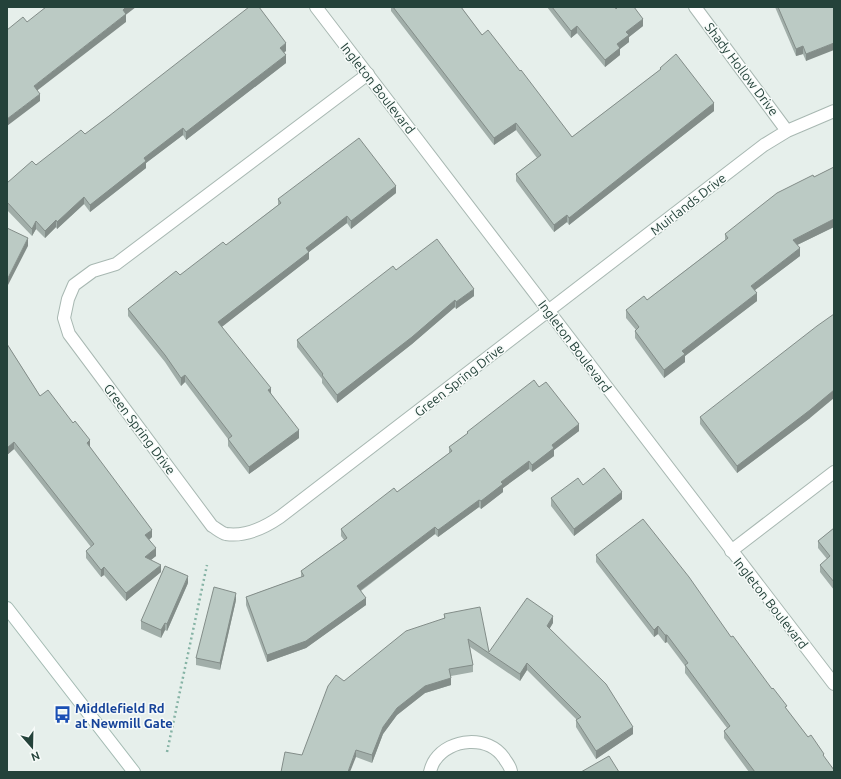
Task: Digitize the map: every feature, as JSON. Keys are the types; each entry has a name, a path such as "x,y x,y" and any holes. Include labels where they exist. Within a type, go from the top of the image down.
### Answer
{"street":[{"name":"Ingleton Boulevard","path":"316,7 834,684"},
{"name":"Shady Hollow Drive","path":"695,7 787,131"},
{"name":"Green Spring Drive","path":"368,74 116,264 93,271 74,285 68,299 64,318 69,334 212,526 225,534 244,534 262,529 549,311"},
{"name":"Muirlands Drive","path":"549,311 764,145 787,131 834,111"},
{"path":"731,551 834,472"},
{"path":"7,608 134,772"},
{"path":"430,772 434,761 447,748 465,742 485,743 500,752 511,768 511,772"}],"path":[{"path":"167,752 207,565"}],"building":[{"path":"46,7 126,7 123,10 126,14 34,86 40,94 7,119 7,30 23,17 27,22"},
{"path":"249,7 259,7 286,43 280,48 286,55 186,132 183,128 144,158 146,161 90,205 84,197 45,231 36,221 32,229 7,202 7,183 32,161 36,165 81,130 85,134"},
{"path":"393,7 461,7 482,35 488,30 520,71 521,70 572,137 661,69 660,68 676,54 714,103 569,218 567,215 554,225 516,174 541,155 516,123 494,138"},
{"path":"552,7 615,7 616,9 618,7 634,7 643,19 626,32 629,35 617,44 620,48 605,60 577,26 571,31"},
{"path":"778,7 834,7 834,43 806,54 803,46 796,49"},
{"path":"359,138 396,186 351,221 347,216 306,248 309,252 218,322 271,388 268,390 299,430 249,467 228,439 232,436 185,375 181,378 165,355 128,309 176,271 180,275 223,242 226,245 281,203 278,199"},
{"path":"834,167 834,219 793,240 800,248 751,286 757,293 682,351 685,354 664,370 635,331 639,327 626,310 644,296 647,300 728,238 725,234 777,193 813,175 814,177"},
{"path":"7,228 28,238 7,280"},
{"path":"437,239 474,289 456,302 455,300 412,337 337,395 297,340 393,266 396,270"},
{"path":"834,314 834,390 737,466 700,417"},
{"path":"7,344 40,396 48,390 73,423 75,421 90,440 87,443 152,530 145,535 156,548 145,557 161,565 126,593 104,567 101,570 86,551 94,544 14,442 7,448"},
{"path":"534,380 539,387 546,382 579,424 552,445 554,448 532,465 529,461 501,482 503,484 481,501 479,500 438,530 435,527 357,586 366,598 306,641 267,655 246,597 304,576 301,571 347,538 341,529 394,488 397,492 452,451 449,447"},
{"path":"604,468 622,492 574,529 551,498 578,478 583,485"},
{"path":"643,519 689,577 731,637 733,636 772,689 773,688 787,706 785,707 808,737 811,735 834,772 755,772 724,731 730,726 685,665 688,663 667,635 665,635 658,626 654,630 596,555"},
{"path":"834,528 834,582 820,565 830,556 818,541"},
{"path":"165,566 188,576 167,624 165,623 161,630 141,621"},
{"path":"214,587 236,593 220,663 196,658"},
{"path":"527,598 553,616 547,626 606,684 633,727 596,751 576,720 581,717 527,663 520,674 468,639 473,665 449,669 451,678 425,686 397,708 383,727 372,755 356,750 348,772 281,772 285,752 302,755 328,686 336,675 344,681 406,631 445,618 444,614 480,607 489,652"},
{"path":"609,756 619,772 581,772"}],"place":[{"name":"Middlefield Rd at Newmill Gate","path":"62,715"}]}
